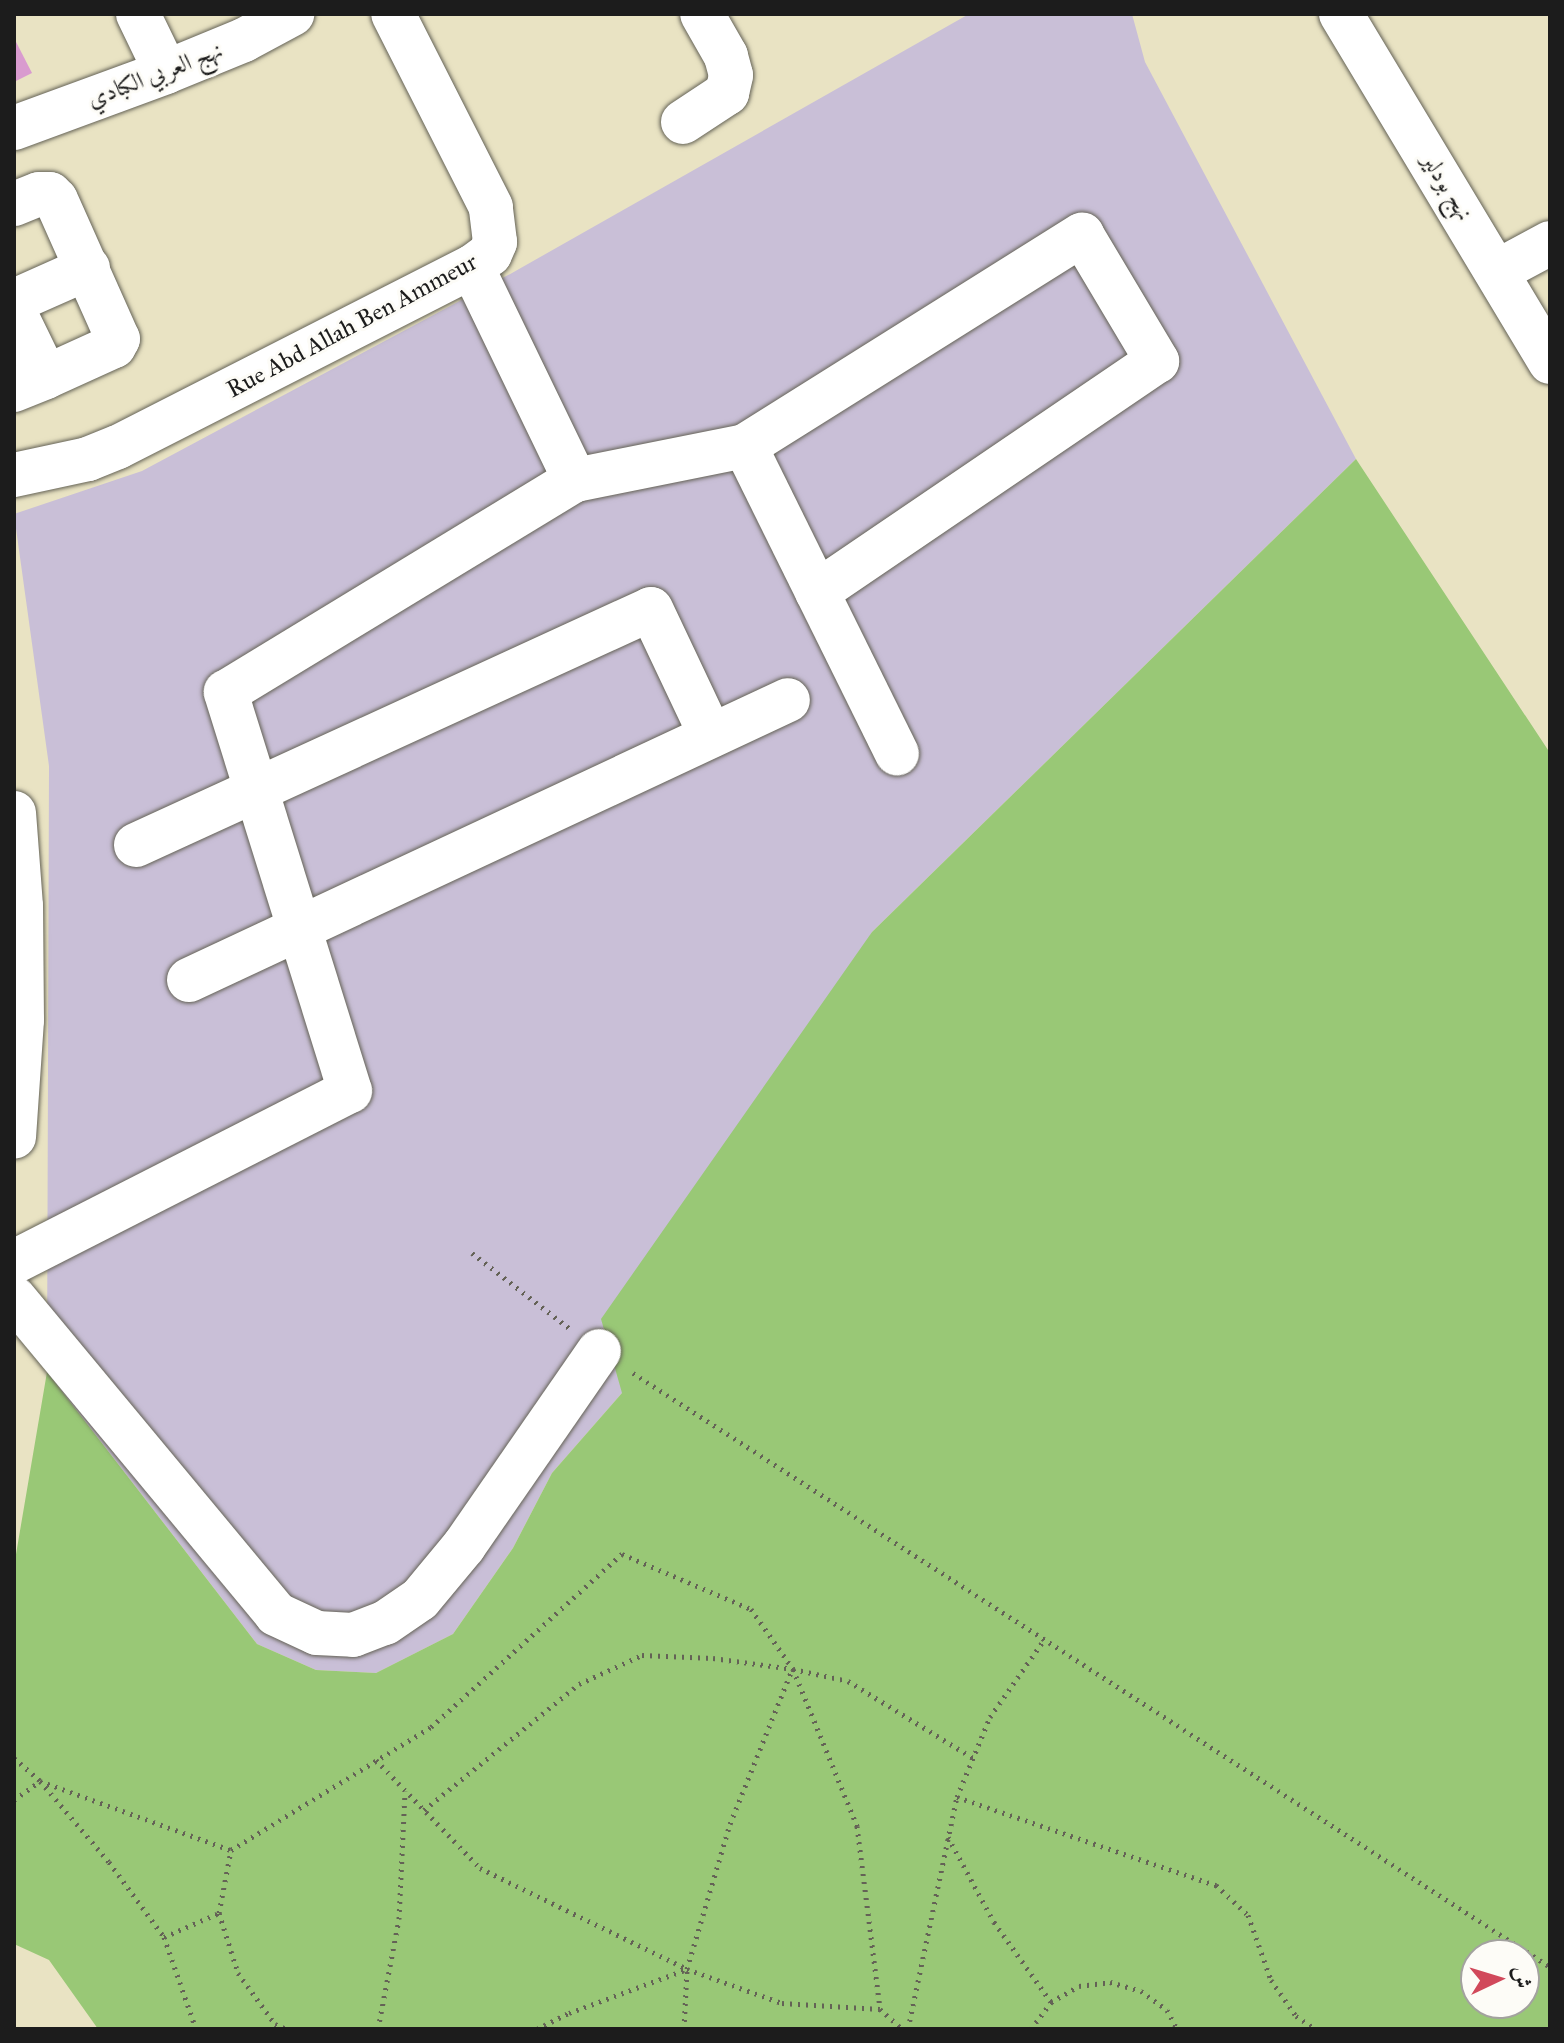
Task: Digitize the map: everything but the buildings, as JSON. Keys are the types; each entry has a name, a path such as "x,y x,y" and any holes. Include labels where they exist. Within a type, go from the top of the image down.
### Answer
{"street":[{"path":"138,14 166,72"},
{"name":"نهج العربي الكبادي","path":"14,128 166,72 244,40 292,14"},
{"name":"Rue Abd Allah Ben Ammeur","path":"14,475 88,459 118,447 472,267 490,254 495,242 491,207 393,14"},
{"path":"683,122 727,93 731,75 726,56 702,14"},
{"name":"نهج بودلير","path":"1341,14 1550,362"},
{"path":"14,204 39,194 50,194 56,200 118,339 114,346 30,384 14,311"},
{"path":"14,1262 350,1091 226,692 575,480 745,446 1082,235 1157,361 817,592"},
{"path":"1498,271 1550,243"},
{"path":"472,267 575,480"},
{"path":"14,301 88,268"},
{"path":"745,446 897,753"},
{"path":"136,845 257,793 651,609 711,736"},
{"path":"189,980 788,700"},
{"path":"14,813 21,906 22,1020 14,1137"},
{"path":"14,1298 276,1614 317,1633 353,1635 385,1623 420,1599 464,1546 599,1351"}],"path":[{"path":"472,1253 599,1351 1550,1967"},
{"path":"286,2029 275,2024 238,1973 219,1913 231,1850 431,1727 622,1554 751,1609 793,1669 857,1826 880,2009"},
{"path":"908,2029 957,1797 990,1717 1044,1640"},
{"path":"424,1810 579,1684 642,1655 713,1658 793,1669 848,1681 973,1758"},
{"path":"684,2029 687,1969 730,1824 793,1669"},
{"path":"14,1758 40,1781 109,1862 164,1937 196,2029"},
{"path":"376,1760 480,1868 687,1969 782,2003 880,2009 902,2029"},
{"path":"40,1781 231,1850"},
{"path":"14,1800 40,1781"},
{"path":"378,2029 399,1919 405,1790"},
{"path":"957,1797 1216,1885 1248,1915 1271,1980 1296,2016 1315,2029"},
{"path":"948,1837 994,1922 1051,2002"},
{"path":"164,1937 219,1913"},
{"path":"537,2029 569,2013 687,1969"},
{"path":"1031,2029 1051,2002 1079,1986 1110,1982 1141,1991 1167,2010 1177,2029"},
{"path":"398,2029 433,2029"}],"shaded area":[{"path":"969,14 1132,14 1145,62 1356,459 872,932 622,1393 552,1473 513,1548 453,1634 376,1673 316,1670 257,1644 47,1372 49,766 14,514 142,471 512,273"}],"green space":[{"path":"1356,459 1550,753 1550,2029 98,2029 49,1960 14,1944 14,1566 47,1372 257,1644 316,1670 376,1673 453,1634 513,1548 552,1473 622,1393 601,1319 872,932"}]}
